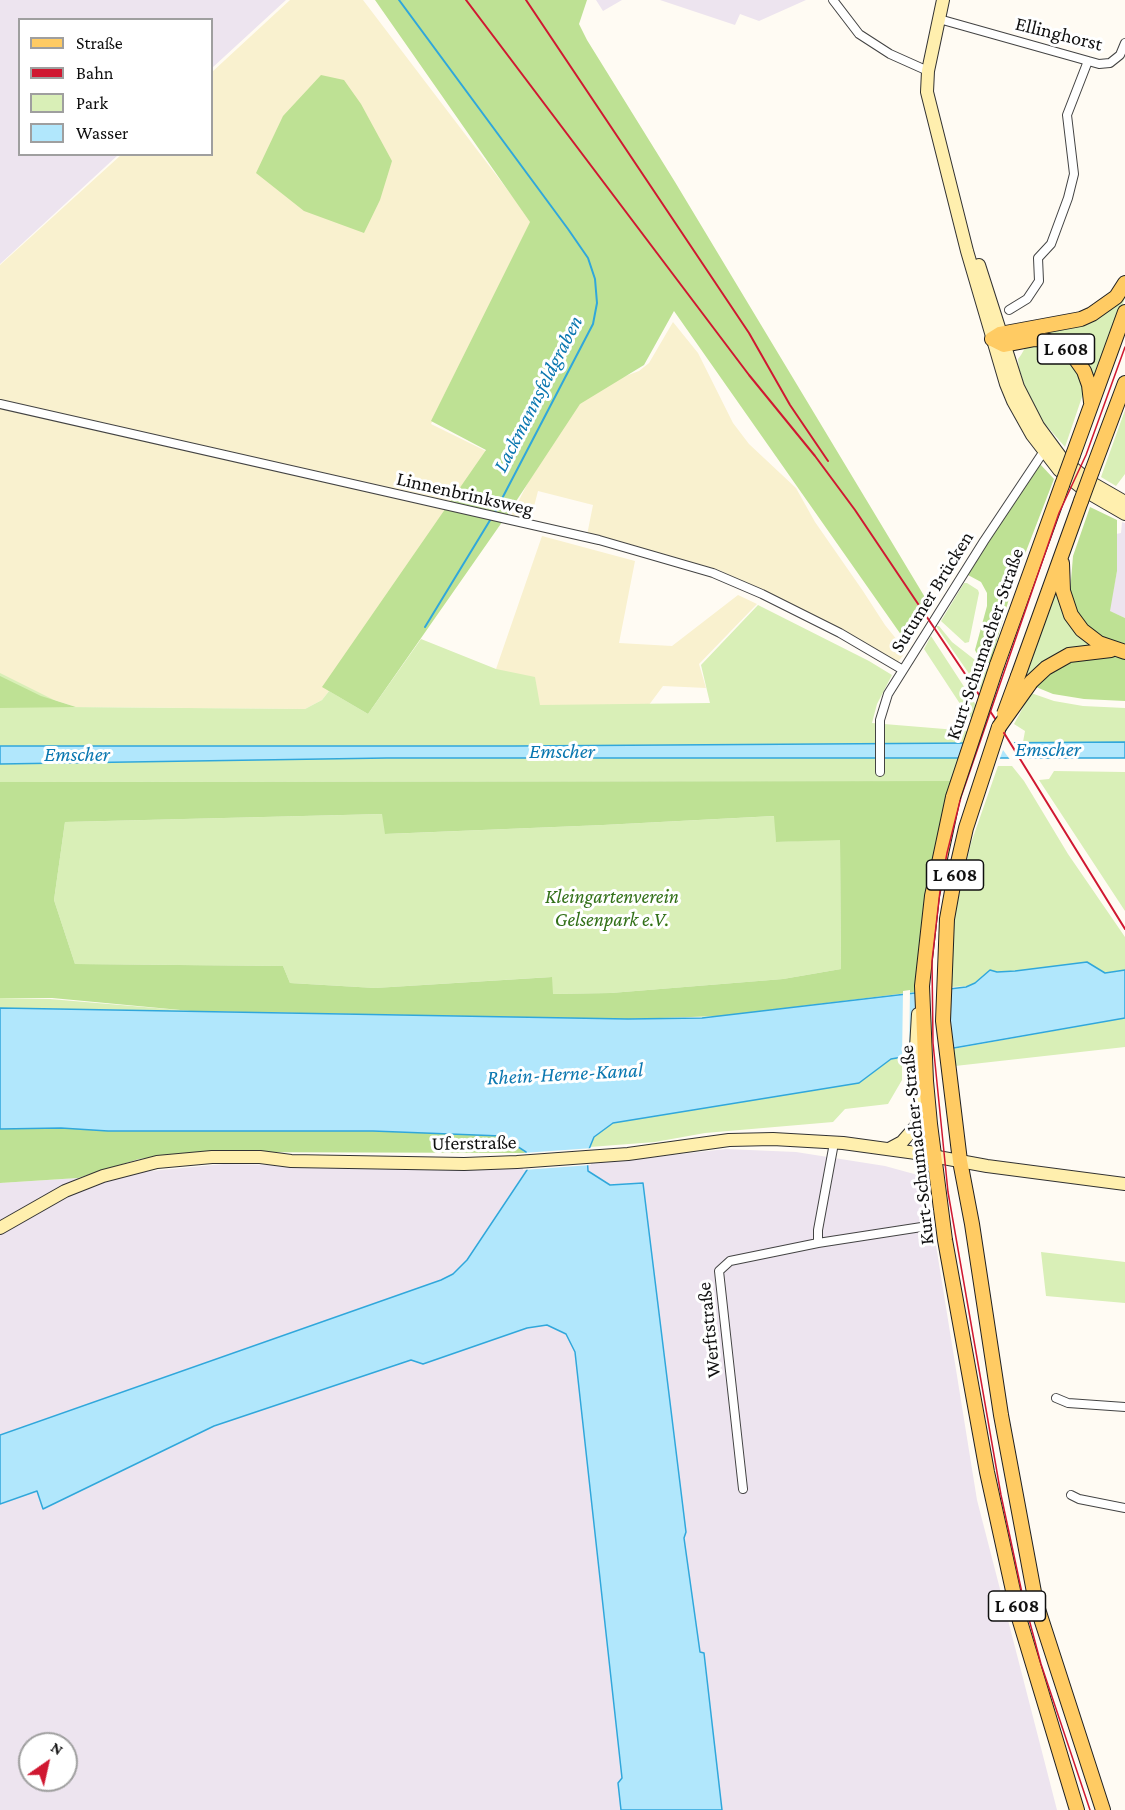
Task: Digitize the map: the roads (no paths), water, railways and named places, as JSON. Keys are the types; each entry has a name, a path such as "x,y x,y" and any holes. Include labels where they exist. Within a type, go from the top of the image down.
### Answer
{"main road":[{"path":"943,0 928,71 928,101 967,251 999,339 1013,401 1032,435 1047,447 1059,470 1072,482 1124,508"},
{"name":"L 608","path":"999,339 1081,319 1100,310 1116,297 1125,282"},
{"name":"Kurt-Schumacher-Straße","path":"1077,1810 1019,1618 989,1484 947,1251 920,1063 922,986 932,896 953,796 997,665 1125,312"},
{"name":"L 608","path":"999,339 1045,340 1064,347 1084,371 1089,385 1091,406"},
{"name":"Kurt-Schumacher-Straße","path":"1103,1810 1036,1603 1001,1414 960,1161 942,1021 947,919 954,880 976,797 999,727 1125,383"},
{"name":"L 608","path":"1062,555 1063,591 1071,615 1082,630 1099,643 1121,651"},
{"name":"L 608","path":"999,727 1031,682 1046,668 1070,655 1098,650 1121,651"},
{"path":"889,1149 902,1142 917,1125 920,1063"},
{"name":"Uferstraße","path":"0,1228 33,1208 84,1183 128,1168 174,1160 213,1157 260,1157 291,1161 464,1164 595,1157 747,1139 834,1143 889,1149 1125,1185"}],"street":[{"path":"833,0 859,34 891,54 928,71"},
{"name":"Ellinghorst","path":"939,19 1099,64 1110,63 1120,55 1125,43"},
{"path":"1009,310 1027,299 1039,281 1038,258 1051,244 1072,186 1074,174 1067,115 1088,61"},
{"name":"Linnenbrinksweg","path":"0,404 599,540 713,573 762,594 840,633 903,670"},
{"name":"Sutumer Brücken","path":"880,772 880,731 885,700 1047,447"},
{"path":"818,1243 818,1230 834,1143"},
{"name":"Werftstraße","path":"743,1489 719,1271 730,1261 818,1243 928,1226"},
{"path":"1056,1398 1068,1403 1125,1407"},
{"path":"1071,1495 1079,1499 1125,1508"}],"water":[{"name":"Emscher","path":"1125,742 1125,758 387,758 0,764 0,746 515,746"},
{"name":"Rhein-Herne-Kanal","path":"1087,962 1105,973 1125,970 1125,1018 891,1059 859,1083 613,1123 594,1137 587,1154 588,1171 610,1185 643,1183 686,1532 684,1538 700,1652 704,1653 722,1810 621,1810 618,1783 622,1778 575,1352 566,1334 547,1325 527,1328 423,1364 411,1360 214,1426 43,1509 37,1491 0,1504 0,1435 453,1274 467,1260 527,1170 526,1152 501,1136 373,1131 0,1129 0,1008 628,1019 702,1018 966,987 975,983 990,970 1015,971"}],"waterway":[{"name":"Lackmannsfeldgraben","path":"399,0 568,229 588,258 595,279 597,303 593,324 495,512"},
{"name":"Lackmannsfeldgraben","path":"425,627 492,517"}],"tram line":[{"path":"1090,1810 1041,1664 1022,1593 1001,1495 948,1192 933,1043 932,961 940,891 961,797 1059,513 1086,455 1125,347"}],"railway":[{"path":"466,0 749,375 815,456 855,510 996,720 1125,929"},
{"path":"526,0 749,333 790,405 828,461"}],"park label":[{"name":"Kleingartenverein Gelsenpark e.V.","path":"612,908"}]}
